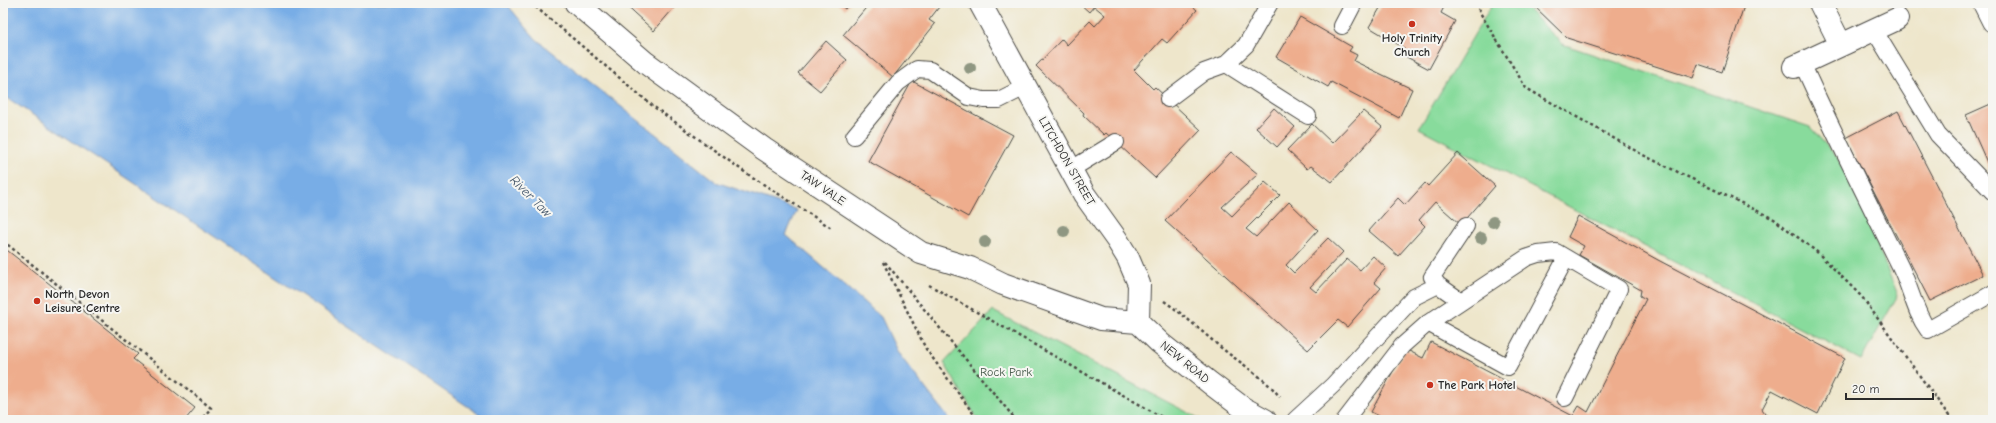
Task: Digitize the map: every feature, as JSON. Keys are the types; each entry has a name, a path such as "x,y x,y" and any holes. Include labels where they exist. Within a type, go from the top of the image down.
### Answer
{"street":[{"name":"TAW VALE","path":"576,3 646,63 758,145 921,253 970,268 1003,284 1100,319 1138,322"},
{"name":"LITCHDON STREET","path":"980,3 1070,170 1084,194 1118,240 1128,258 1139,284 1138,322"},
{"path":"1820,3 1841,45"},
{"path":"1984,3 1993,21"},
{"path":"1798,65 1897,19"},
{"name":"NEW ROAD","path":"1138,322 1160,343 1210,383 1243,408 1265,420"}],"lane":[{"path":"1168,99 1204,72 1226,64 1246,45 1270,3"},
{"path":"1342,26 1354,3"},
{"path":"1874,30 1938,135 1993,192"},
{"path":"1226,64 1308,116"},
{"path":"1798,65 1830,125 1903,271 1918,317 1928,330 1993,293"},
{"path":"854,136 898,83 917,69 930,70 969,97 984,100 999,100 1025,87"},
{"path":"1070,170 1116,142"},
{"path":"1461,301 1438,285 1432,277 1466,226"},
{"path":"1345,420 1402,346 1428,323 1526,258 1538,254 1556,252 1619,289 1565,398"},
{"path":"1428,323 1508,367 1566,258"},
{"path":"1296,419 1332,386 1414,297 1438,285"}],"path":[{"path":"1482,3 1479,11 1526,88 1642,155 1774,219 1817,252 1862,297 1952,420"},
{"path":"3,241 211,408 201,420"},
{"path":"881,258 895,265"},
{"path":"881,258 926,349 978,420"},
{"path":"881,258 1016,420"},
{"path":"929,284 1167,420"},
{"path":"1139,284 1180,312 1223,350 1273,388 1296,419"}],"green space":[{"path":"1493,3 1522,3 1562,44 1810,127 1837,157 1853,188 1898,295 1861,360 1419,128"},
{"name":"Rock Park","path":"993,311 1202,420 978,420 944,363"}],"water":[{"name":"River Taw","path":"3,3 506,3 536,39 716,182 797,210 786,235 881,317 898,353 950,420 488,420 3,95"}],"building":[{"path":"623,3 678,3 654,31"},
{"path":"838,3 850,3 845,9"},
{"path":"870,3 936,3 939,7 929,20 935,24 893,77 843,35"},
{"path":"1079,3 1189,3 1197,10 1167,43 1162,39 1134,70 1153,89 1155,87 1201,130 1155,178 1106,133 1104,135 1036,66 1062,39 1067,45 1090,21 1095,26 1105,15 1094,6 1089,12"},
{"name":"Holy Trinity Church","path":"1383,3 1446,3 1441,13 1455,21 1429,69 1401,54 1404,48 1369,27"},
{"path":"1531,3 1745,3 1722,72 1698,64 1693,78 1567,38"},
{"path":"1300,17 1352,47 1349,51 1357,55 1354,61 1412,89 1399,118 1331,82 1328,87 1276,57"},
{"path":"826,41 847,60 820,91 798,73"},
{"path":"912,81 1013,135 968,217 868,161"},
{"path":"1993,103 1993,176 1966,115"},
{"path":"1274,108 1295,127 1277,147 1256,128"},
{"path":"1363,111 1382,127 1332,182 1311,166 1307,169 1287,150 1312,124 1332,143"},
{"path":"1898,111 1983,275 1930,301 1846,138"},
{"path":"1231,152 1258,174 1222,207 1232,216 1265,182 1280,195 1246,229 1256,237 1289,202 1318,230 1286,265 1294,273 1328,238 1343,252 1310,287 1316,292 1347,259 1360,270 1373,256 1386,268 1374,282 1381,288 1347,327 1338,320 1308,350 1165,221"},
{"path":"1458,153 1495,186 1461,225 1435,202 1419,220 1425,226 1398,256 1369,231 1398,198 1405,205 1425,183 1428,186"},
{"path":"1578,216 1658,260 1845,358 1818,414 1772,390 1762,409 1770,420 1660,420 1655,417 1653,420 1387,420 1371,412 1405,349 1423,358 1431,342 1573,416 1579,406 1588,412 1646,299 1640,296 1641,290 1579,255 1584,246 1568,237"},
{"name":"North Devon Leisure Centre","path":"3,247 138,354 133,359 195,408 185,420 3,420"}],"place":[{"name":"Holy Trinity Church","path":"1412,24"},
{"name":"North Devon Leisure Centre","path":"37,301"},
{"name":"The Park Hotel","path":"1430,385"}]}
